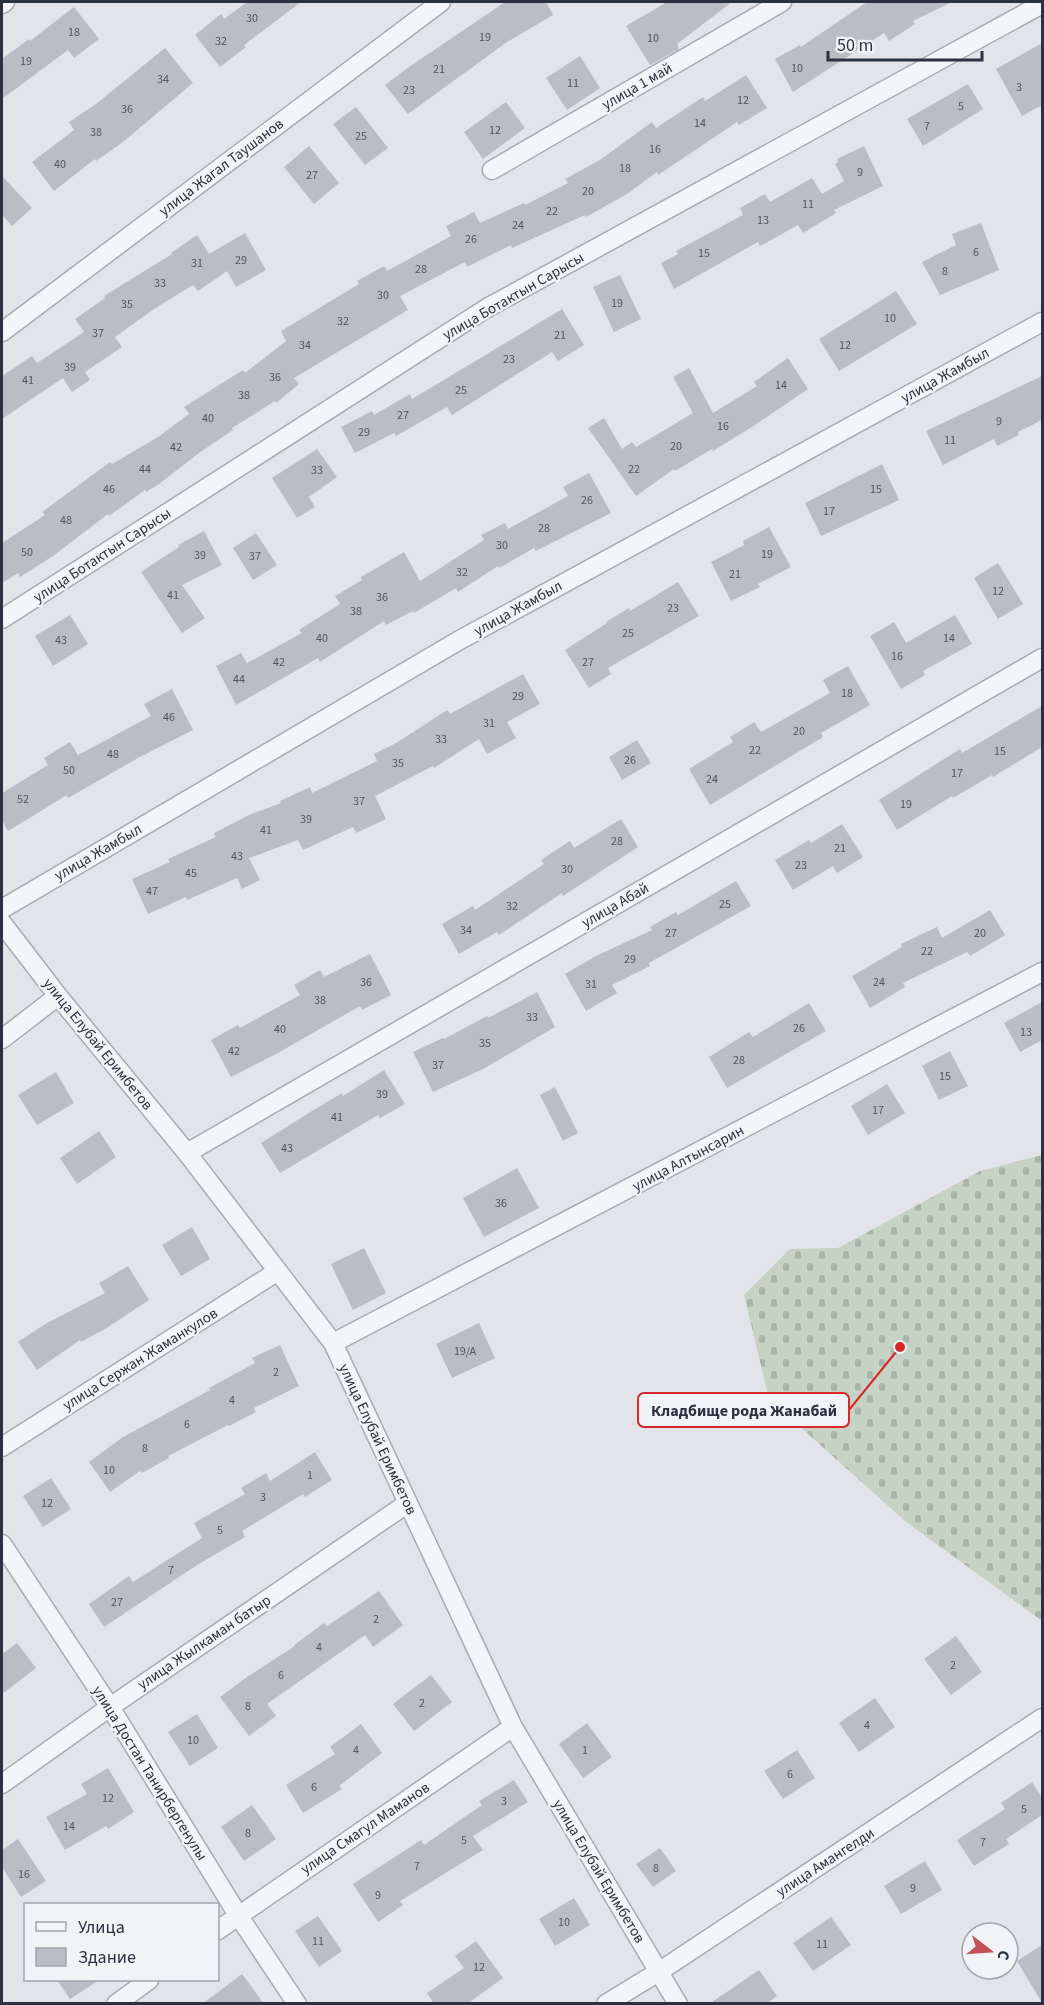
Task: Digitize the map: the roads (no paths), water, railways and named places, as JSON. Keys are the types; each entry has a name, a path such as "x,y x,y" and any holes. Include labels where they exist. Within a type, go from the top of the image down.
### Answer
{"street":[{"name":"улица Жагал Таушанов","path":"2,332 441,2"},
{"name":"улица 1 май","path":"492,170 782,2"},
{"name":"улица Ботактын Сарысы","path":"2,619 487,308 1042,4"},
{"name":"улица Жамбыл","path":"2,909 458,641 1042,322"},
{"name":"улица Абай","path":"188,1153 1042,658"},
{"name":"улица Елубай Еримбетов","path":"2,923 58,996 188,1153 333,1343 513,1727 678,2004"},
{"name":"улица Алтынсарин","path":"333,1343 1042,972"},
{"path":"2,1039 58,996"},
{"name":"улица Сержан Жаманкулов","path":"2,1447 278,1271"},
{"name":"улица Жылкаман батыр","path":"2,1784 110,1707 408,1503"},
{"name":"улица Достан Танирбергенулы","path":"2,1544 110,1707 238,1915 297,2004"},
{"name":"улица Амангелди","path":"606,2004 660,1971 1042,1718"},
{"name":"улица Смагул Маманов","path":"219,1929 513,1727"},
{"path":"116,2004 148,1981"}],"place":[{"name":"Кладбище рода Жанабай","path":"900,1347"}]}
